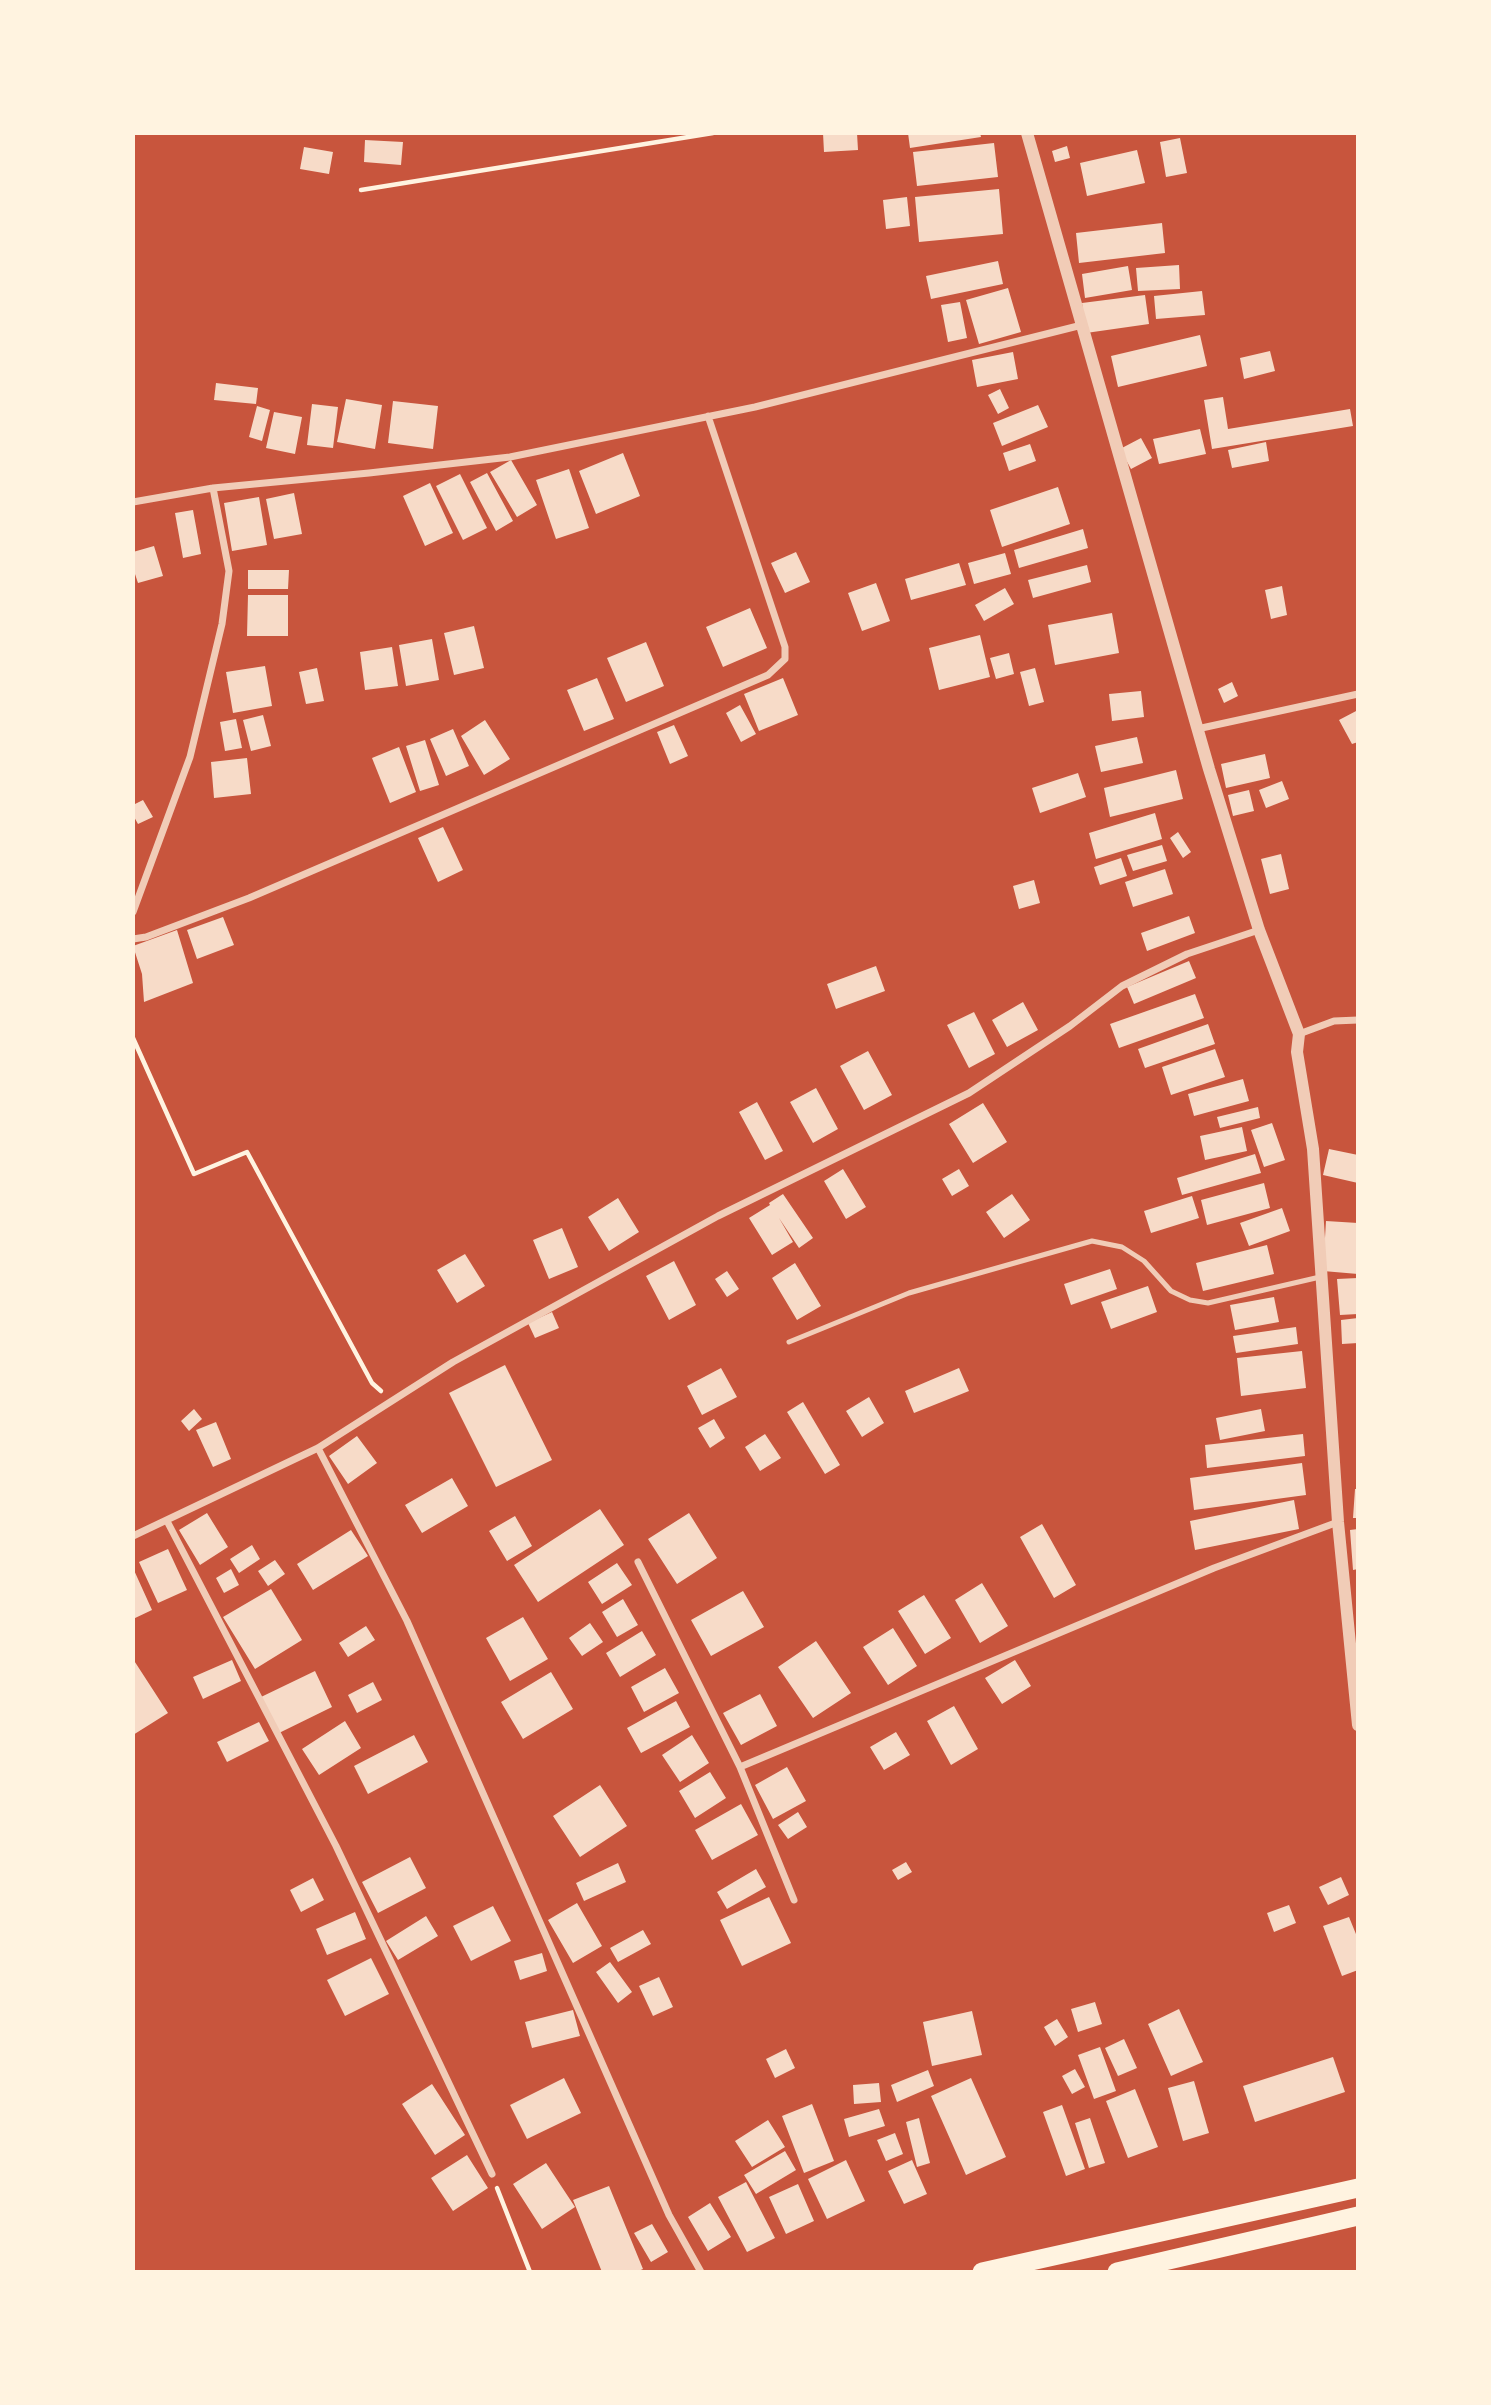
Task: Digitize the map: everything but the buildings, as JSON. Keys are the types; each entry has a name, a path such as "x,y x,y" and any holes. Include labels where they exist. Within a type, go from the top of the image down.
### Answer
{"highway":[{"path":"982,2272 1358,2188"},
{"path":"1117,2272 1358,2216"}],"street":[{"path":"1027,133 1197,729 1259,930 1299,1034 1297,1052 1313,1149 1338,1522 1358,1726"},
{"path":"133,502 213,488 510,457 755,407 1082,325"},
{"path":"133,940 249,898 768,675 785,659 785,648 708,416"},
{"path":"133,912 190,757 222,624 229,571 213,488"},
{"path":"1197,729 1358,694"},
{"path":"133,1536 318,1448 453,1362 718,1216 969,1094 1070,1026 1122,986 1187,954 1259,930"},
{"path":"1299,1034 1334,1021 1358,1020"},
{"path":"318,1448 407,1621 669,2215 701,2272"},
{"path":"167,1521 336,1846 492,2174"},
{"path":"740,1767 1214,1568 1338,1522"},
{"path":"638,1562 740,1767 794,1900"}],"lane":[{"path":"789,1342 909,1293 1092,1241 1122,1247 1144,1261 1171,1291 1190,1300 1208,1303 1321,1276"}],"path":[{"path":"361,190 713,133"},
{"path":"133,1038 194,1174 247,1152 372,1383 391,1401"},
{"path":"492,2174 530,2272"}]}
